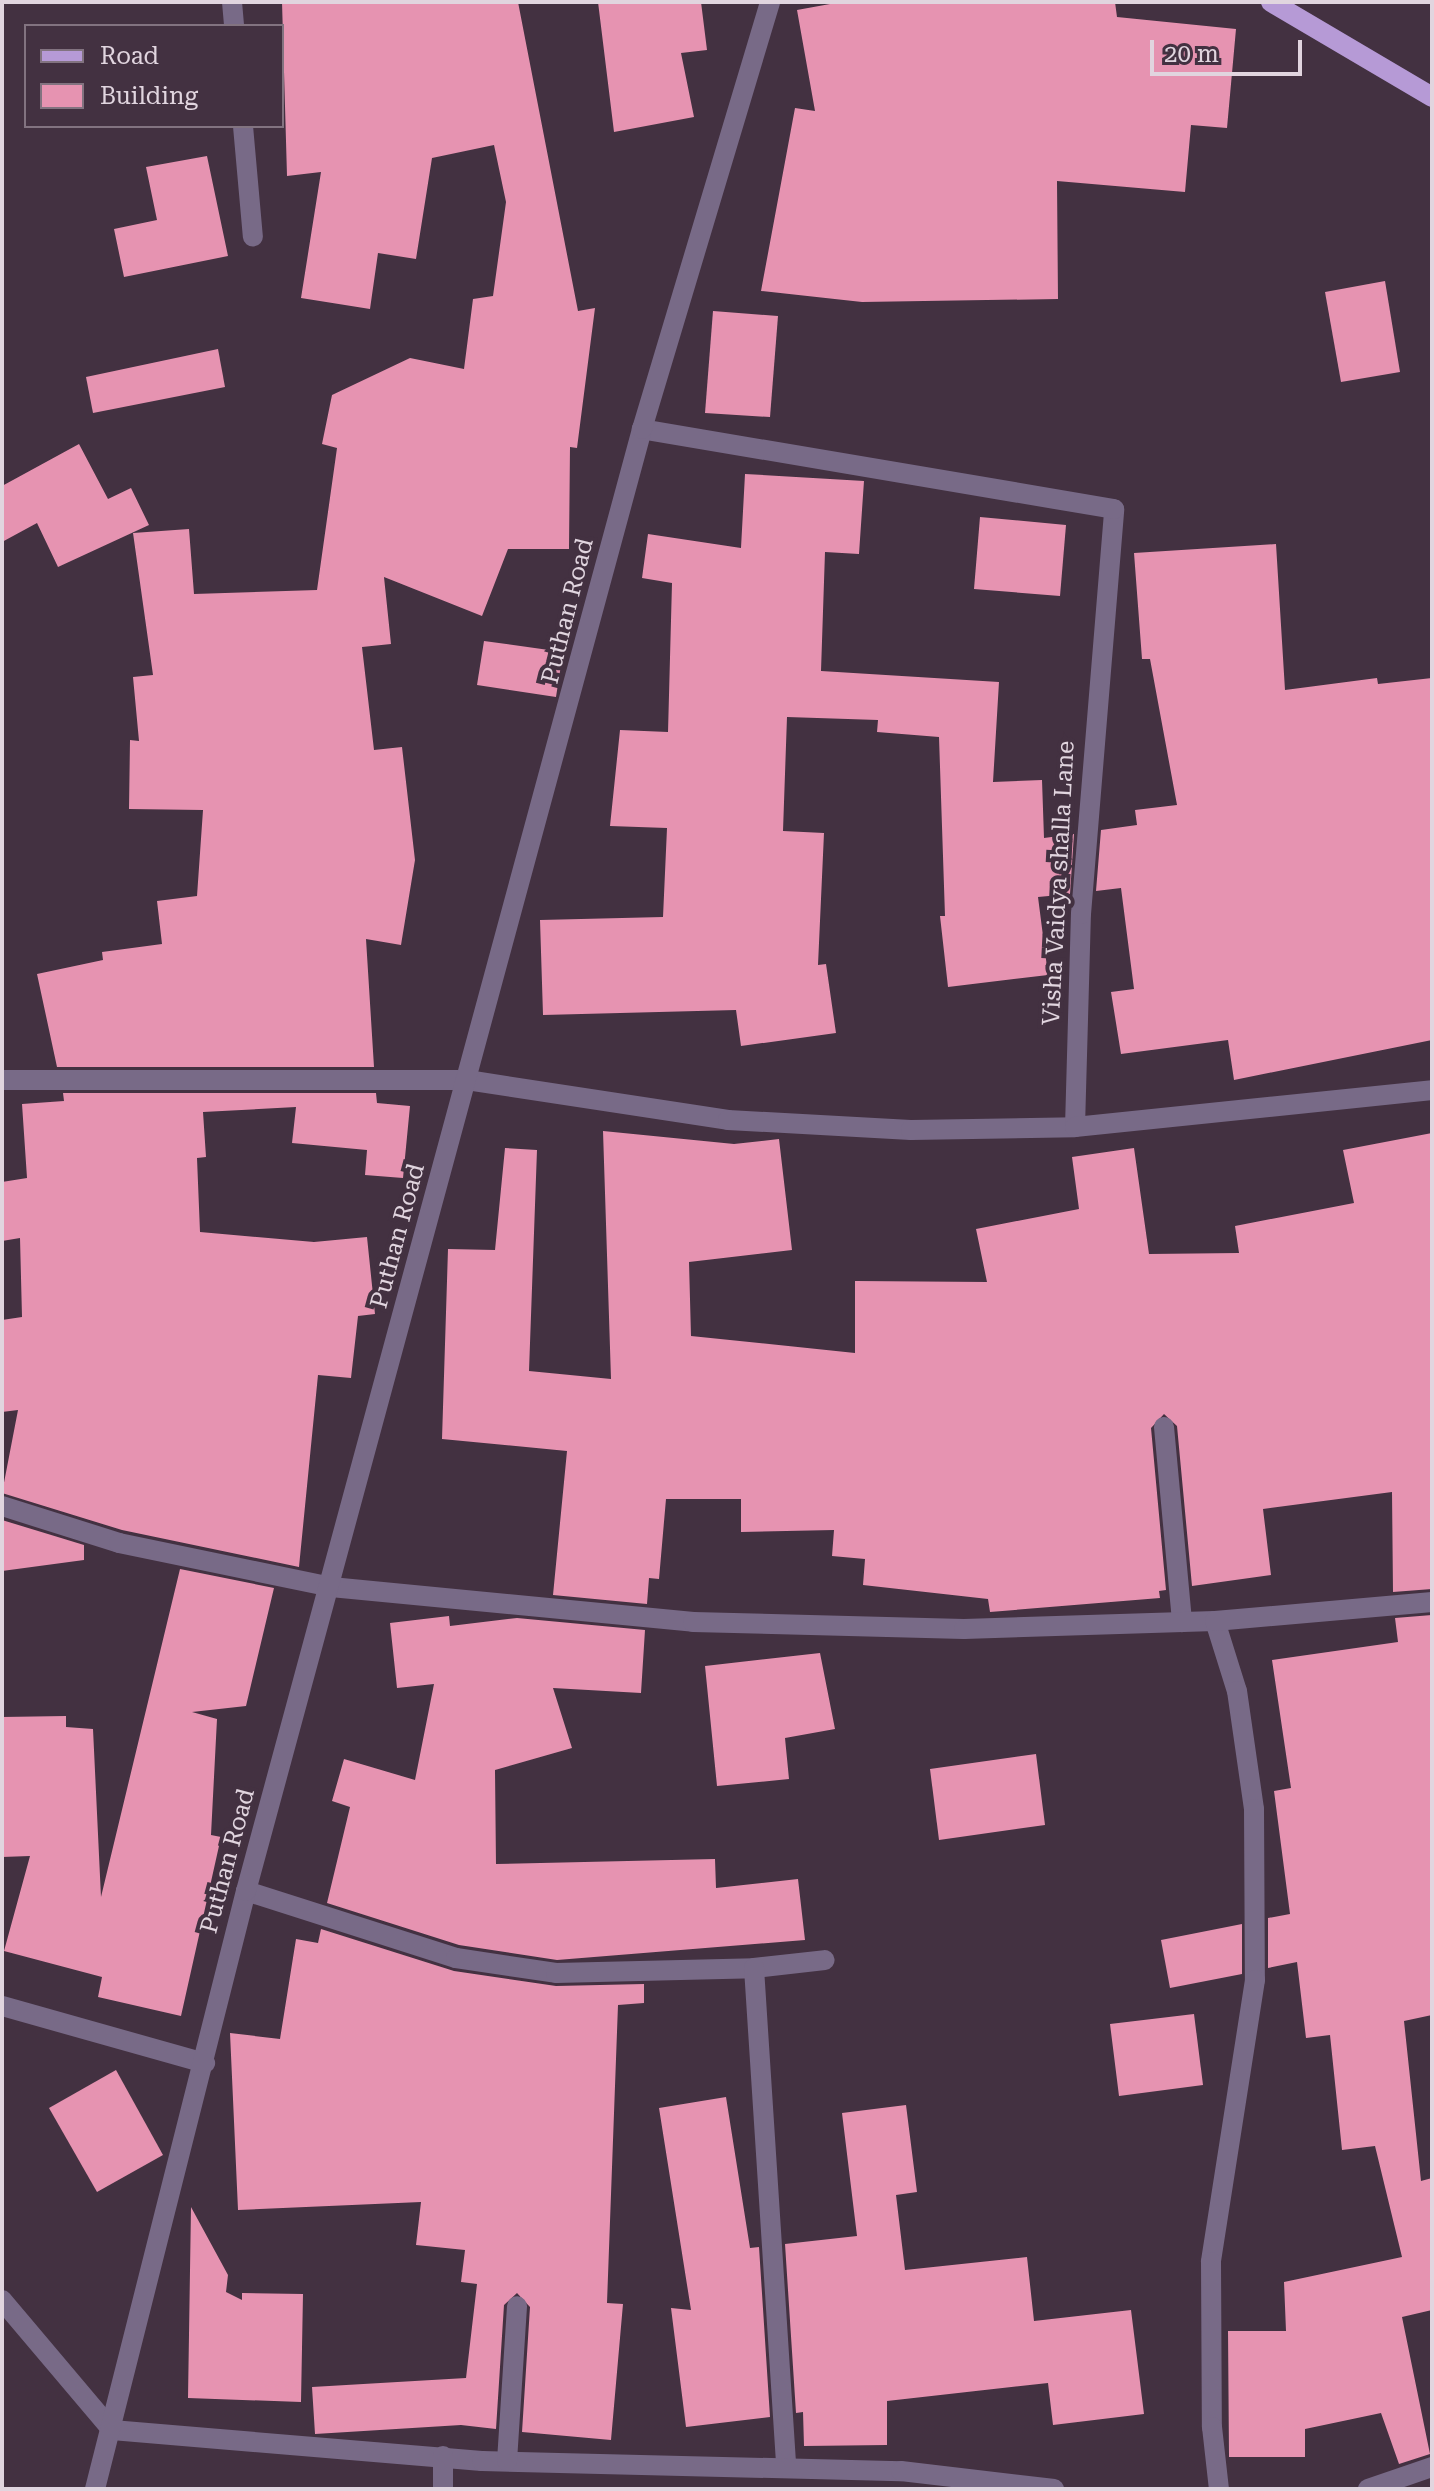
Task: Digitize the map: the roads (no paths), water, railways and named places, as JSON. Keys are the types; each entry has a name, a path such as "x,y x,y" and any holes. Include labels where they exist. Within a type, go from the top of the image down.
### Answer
{"main road":[{"path":"1271,2 1432,97"}],"street":[{"path":"232,2 234,24"},
{"name":"Puthan Road","path":"95,2489 246,1891 331,1587 642,429 770,2"},
{"path":"243,128 253,237"},
{"name":"Visha Vaidya shalla Lane","path":"642,429 1114,509 1081,914 1075,1127"},
{"path":"2,1080 467,1080 728,1120 911,1130 1075,1127 1432,1090"},
{"path":"1164,1427 1182,1622"},
{"path":"2,1506 119,1543 331,1587 693,1622 964,1629 1215,1621 1432,1602"},
{"path":"1215,1621 1237,1691 1254,1809 1255,1949 1211,2262 1212,2427 1219,2489"},
{"path":"246,1891 471,1960 556,1973 754,1968 825,1960"},
{"path":"754,1968 786,2466"},
{"path":"2,2006 205,2063"},
{"path":"2,2300 112,2430 507,2461 786,2466 901,2480 1054,2489"},
{"path":"507,2461 517,2306"},
{"path":"443,2456 443,2489"},
{"path":"1368,2489 1432,2467"}]}
